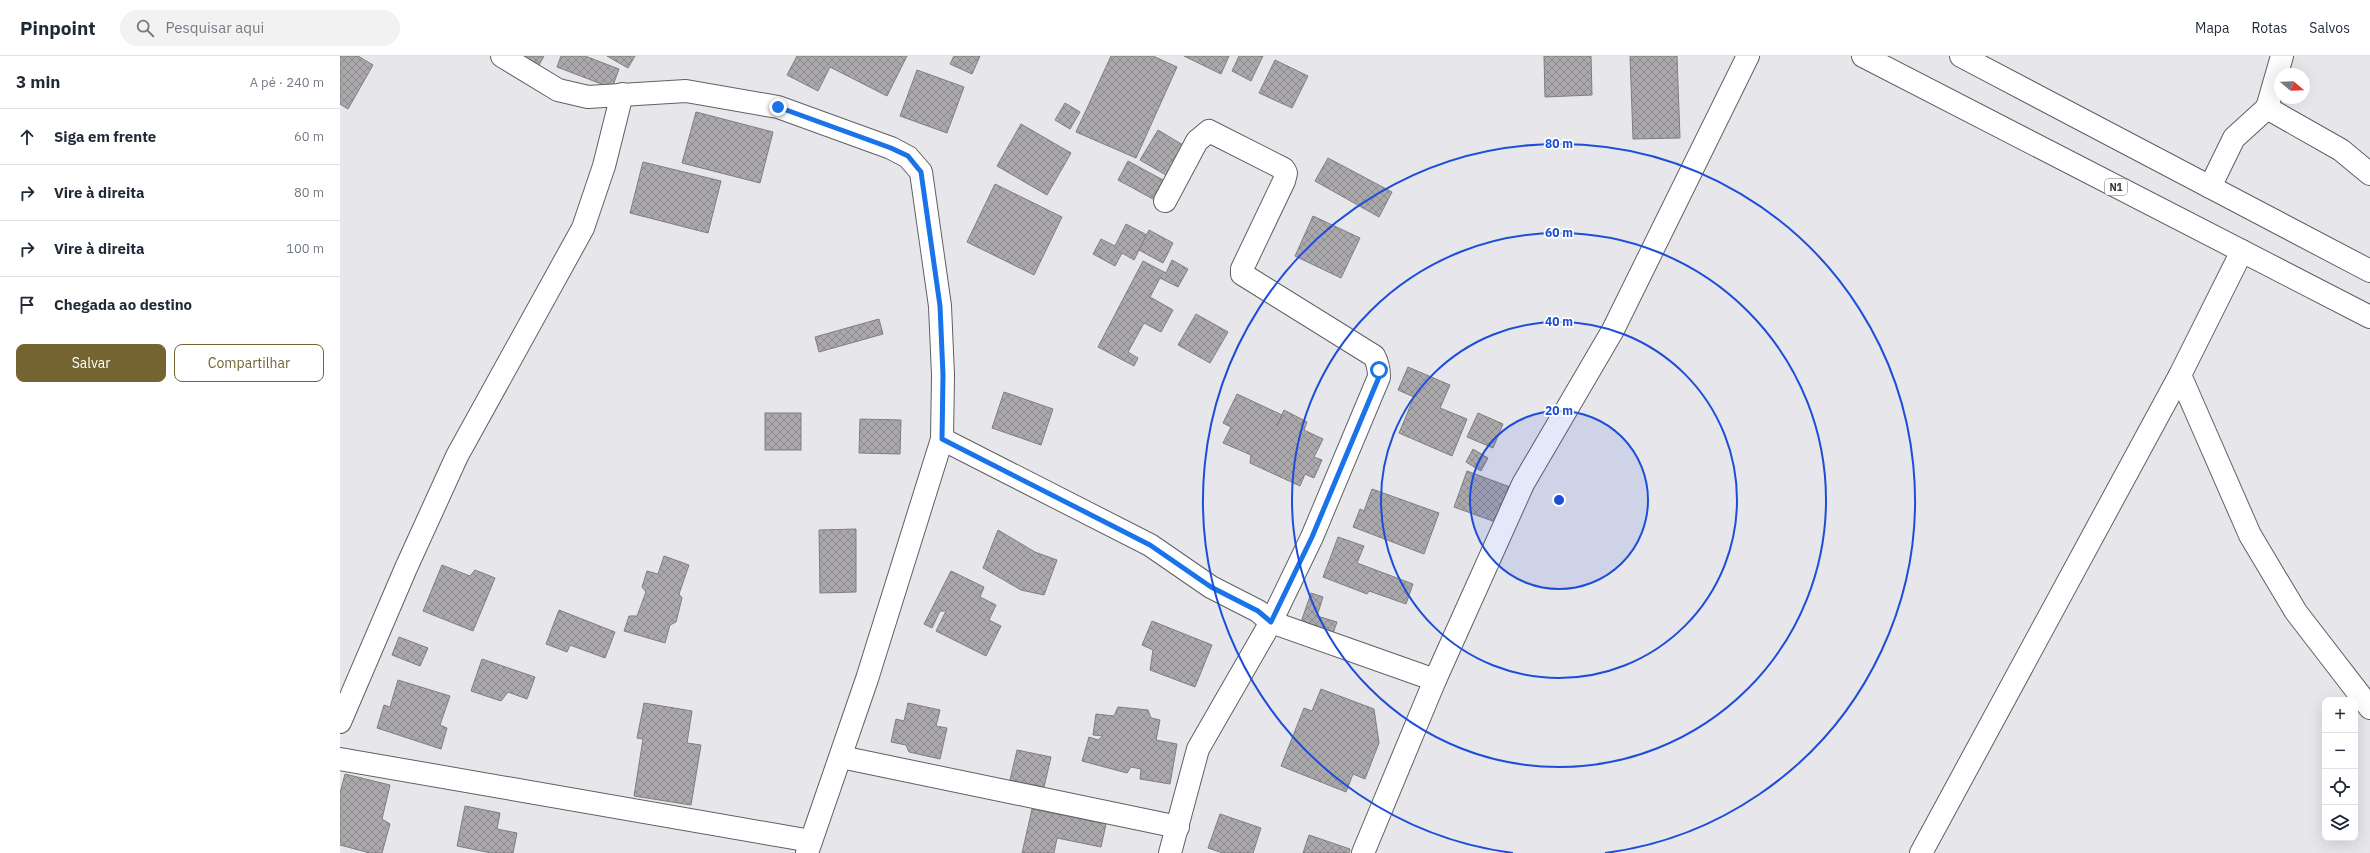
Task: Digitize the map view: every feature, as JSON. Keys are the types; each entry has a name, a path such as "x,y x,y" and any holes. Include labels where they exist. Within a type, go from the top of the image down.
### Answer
{"main road":[{"path":"340,759 809,847 828,787 841,757 942,439 943,375 940,306 921,172 908,156 874,141 778,107 686,90 588,97 558,90 502,56"},
{"path":"1363,853 1435,680 1523,484 1613,330 1748,56"},
{"name":"N1","path":"1863,56 2370,317"},
{"path":"1961,56 2370,271"},
{"path":"2210,186 2234,138 2267,108 2282,56"},
{"path":"340,722 406,568 457,456 583,228 604,166 622,94"},
{"path":"2267,108 2341,150 2368,170"},
{"path":"1165,201 1197,141 1209,130 1284,169 1286,173 1284,181 1242,269 1242,274 1374,356 1378,363 1379,377 1312,537 1271,622 1198,749 1170,853"},
{"path":"1922,853 2180,374 2242,251"},
{"path":"2180,374 2250,535 2296,612 2370,708"},
{"path":"942,439 1150,545 1211,587 1258,611 1271,622 1435,680"},
{"path":"841,757 1178,827"}],"building":[{"path":"340,56 358,56 373,65 348,109 340,104"},
{"path":"524,56 544,56 539,65"},
{"path":"561,56 585,56 619,69 612,88 557,67"},
{"path":"607,56 635,56 628,68"},
{"path":"797,56 907,56 887,96 830,67 818,91 787,75"},
{"path":"954,56 980,56 972,74 950,64"},
{"path":"1111,56 1153,56 1177,67 1136,158 1076,132"},
{"path":"1184,56 1229,56 1221,74"},
{"path":"1239,56 1263,56 1251,81 1232,71"},
{"path":"1544,56 1591,56 1592,95 1545,97"},
{"path":"1630,56 1677,56 1680,138 1633,139"},
{"path":"1275,60 1308,76 1292,108 1259,93"},
{"path":"917,70 964,87 947,133 900,116"},
{"path":"1065,103 1080,112 1070,129 1055,120"},
{"path":"696,112 773,132 760,183 682,163"},
{"path":"1021,124 1071,153 1047,195 997,166"},
{"path":"1158,130 1183,145 1166,175 1140,160"},
{"path":"1328,158 1392,192 1379,217 1315,181"},
{"path":"1128,161 1163,180 1153,199 1118,180"},
{"path":"643,162 721,181 708,233 630,213"},
{"path":"995,184 1062,217 1034,275 967,242"},
{"path":"1313,216 1360,238 1341,278 1295,256"},
{"path":"1126,224 1147,235 1134,260 1122,253 1115,266 1093,254 1101,239 1115,246"},
{"path":"1149,230 1173,243 1163,263 1139,250"},
{"path":"1172,260 1188,269 1178,287 1160,278 1150,297 1173,310 1161,332 1144,323 1128,352 1138,358 1134,366 1098,347 1143,261 1166,273"},
{"path":"1196,314 1228,332 1210,363 1178,345"},
{"path":"879,319 883,334 819,352 815,337"},
{"path":"1408,367 1450,385 1440,408 1467,419 1452,456 1399,433 1414,397 1398,390"},
{"path":"1004,392 1053,409 1041,445 992,428"},
{"path":"1237,394 1282,415 1284,410 1307,422 1304,430 1323,439 1314,457 1322,460 1314,478 1305,474 1300,486 1250,463 1251,455 1223,443 1231,427 1223,423"},
{"path":"765,413 801,413 801,450 765,450"},
{"path":"1478,413 1503,424 1493,448 1467,437"},
{"path":"860,419 901,420 900,454 859,453"},
{"path":"1473,449 1488,458 1481,471 1466,462"},
{"path":"1467,471 1510,487 1498,523 1454,507"},
{"path":"1372,489 1439,513 1424,554 1353,527 1360,509 1364,511"},
{"path":"856,529 856,592 820,593 819,530"},
{"path":"998,530 1035,552 1057,560 1044,595 1021,590 983,568"},
{"path":"1338,537 1364,546 1357,563 1413,584 1406,604 1369,591 1367,594 1323,577"},
{"path":"664,556 689,565 679,594 682,598 676,622 670,625 665,643 624,631 629,616 637,616 646,592 642,587 647,571 658,574"},
{"path":"442,565 470,576 475,570 495,578 473,631 423,611"},
{"path":"951,571 984,587 980,597 996,605 989,620 1001,626 986,656 936,631 946,611 940,611 932,628 924,624"},
{"path":"1311,593 1323,597 1317,616 1337,622 1331,639 1299,628"},
{"path":"559,610 615,632 605,658 570,645 567,652 546,644"},
{"path":"1152,621 1212,645 1195,687 1150,670 1153,650 1142,645"},
{"path":"399,637 428,648 420,666 392,655"},
{"path":"482,659 535,677 527,699 508,692 501,701 471,691"},
{"path":"398,680 450,696 440,725 447,728 441,749 377,728 384,705 390,707"},
{"path":"1321,689 1374,709 1379,743 1365,779 1353,774 1346,792 1281,766 1304,708 1312,711"},
{"path":"644,703 692,711 687,743 701,745 691,805 634,796 643,739 637,738"},
{"path":"908,703 940,710 936,726 947,728 940,759 909,752 906,745 891,742 896,719 904,721"},
{"path":"1118,707 1148,710 1151,718 1160,720 1156,740 1177,744 1170,784 1140,779 1141,769 1131,767 1127,773 1082,761 1089,737 1098,740 1103,736 1093,735 1096,714 1114,716"},
{"path":"1017,750 1051,757 1044,787 1010,780"},
{"path":"345,774 390,785 382,819 390,824 382,853 370,853 340,845 340,793"},
{"path":"465,806 500,813 497,829 517,833 513,853 491,853 457,846"},
{"path":"1032,809 1106,824 1101,847 1057,838 1054,853 1022,853"},
{"path":"1220,814 1261,828 1253,853 1223,853 1208,848"},
{"path":"1309,835 1350,849 1349,853 1303,853"}],"route":[{"path":"778,107 891,148 908,156 921,172 940,306 943,375 942,439 1150,545 1211,587 1258,611 1271,622 1312,537 1379,377 1379,370"}]}
